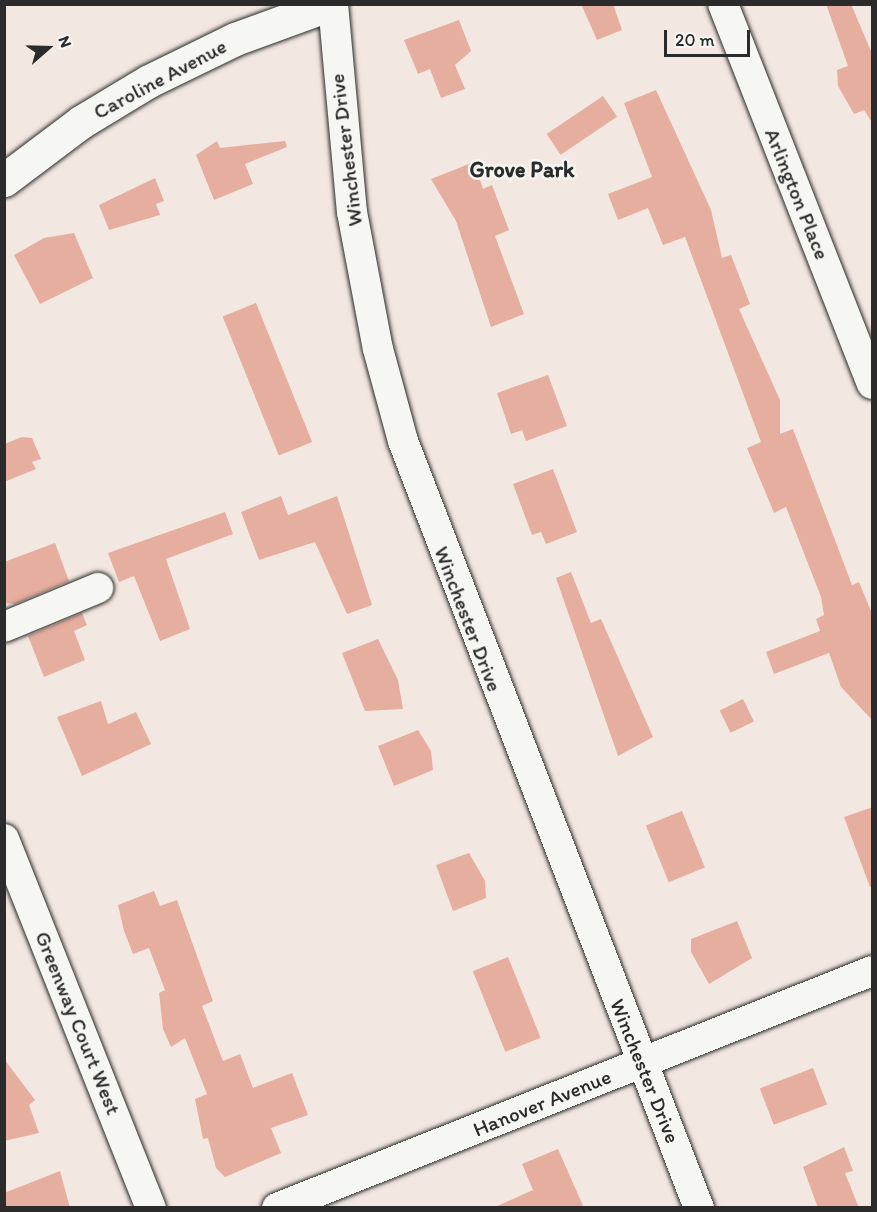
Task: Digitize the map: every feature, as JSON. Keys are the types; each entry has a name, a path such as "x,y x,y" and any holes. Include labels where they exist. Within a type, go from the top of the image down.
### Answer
{"street":[{"name":"Caroline Avenue","path":"4,180 81,122 149,81 235,39 332,4"},
{"name":"Winchester Drive","path":"332,4 352,213 378,349 403,441 641,1064 699,1208"},
{"name":"Arlington Place","path":"723,4 873,384"},
{"path":"4,627 98,588"},
{"name":"Greenway Court West","path":"4,839 151,1208"},
{"name":"Hanover Avenue","path":"277,1208 873,971"}],"building":[{"path":"581,4 613,4 622,30 597,40"},
{"path":"826,4 851,4 873,56 873,124 864,110 854,114 838,86 837,70 848,66"},
{"path":"459,20 471,51 455,65 465,89 441,98 430,69 418,74 404,40"},
{"path":"656,90 711,210 722,258 731,255 750,304 739,309 780,400 780,434 793,429 852,585 859,582 873,616 873,721 841,687 829,653 774,674 766,652 820,631 816,619 824,615 821,597 786,507 774,513 747,448 761,442 685,237 663,245 648,208 618,220 608,194 652,177 624,103"},
{"path":"603,96 617,117 561,155 547,134"},
{"path":"217,141 220,148 285,141 287,147 245,164 253,184 214,200 196,155"},
{"path":"474,162 483,189 492,185 509,230 495,236 524,314 491,327 456,221 431,179"},
{"path":"155,178 164,201 156,204 160,215 109,230 99,205"},
{"path":"74,233 93,278 40,304 14,255 44,238"},
{"path":"256,303 312,442 279,456 223,316"},
{"path":"548,375 567,426 526,441 522,430 511,434 497,393"},
{"path":"22,437 32,438 41,459 32,462 36,469 4,482 4,444"},
{"path":"553,469 577,532 546,544 541,532 532,535 513,484"},
{"path":"281,496 288,515 337,496 372,605 347,614 315,542 259,560 241,512"},
{"path":"225,512 233,534 166,559 190,629 160,641 134,576 119,582 108,553"},
{"path":"55,543 69,581 15,604 4,603 4,562"},
{"path":"571,572 591,623 601,619 653,737 618,756 556,578"},
{"path":"82,613 87,625 74,631 85,660 44,677 28,636"},
{"path":"378,639 398,680 403,709 365,711 342,653"},
{"path":"743,699 754,721 731,733 720,710"},
{"path":"101,701 108,724 136,712 151,744 82,776 57,717"},
{"path":"418,730 431,751 433,770 394,786 378,746"},
{"path":"873,807 873,886 870,887 844,817"},
{"path":"682,811 705,868 669,882 646,826"},
{"path":"469,853 485,881 486,898 453,911 436,865"},
{"path":"154,891 160,906 177,900 213,1001 202,1006 223,1061 240,1054 253,1088 292,1073 308,1115 271,1128 281,1153 225,1177 216,1168 208,1138 203,1139 195,1099 207,1094 185,1038 171,1047 163,1029 159,993 165,990 149,948 133,954 124,931 118,905"},
{"path":"737,921 752,958 709,984 691,952 691,939"},
{"path":"508,957 541,1038 505,1052 473,971"},
{"path":"4,1059 35,1100 29,1105 39,1133 4,1141"},
{"path":"813,1068 827,1104 774,1125 760,1088"},
{"path":"844,1147 853,1171 845,1173 859,1208 818,1208 803,1167"},
{"path":"558,1149 584,1208 493,1208 533,1190 522,1164"},
{"path":"60,1171 70,1208 4,1208 4,1193"}],"district":[{"name":"Grove Park","path":"522,170"}]}
